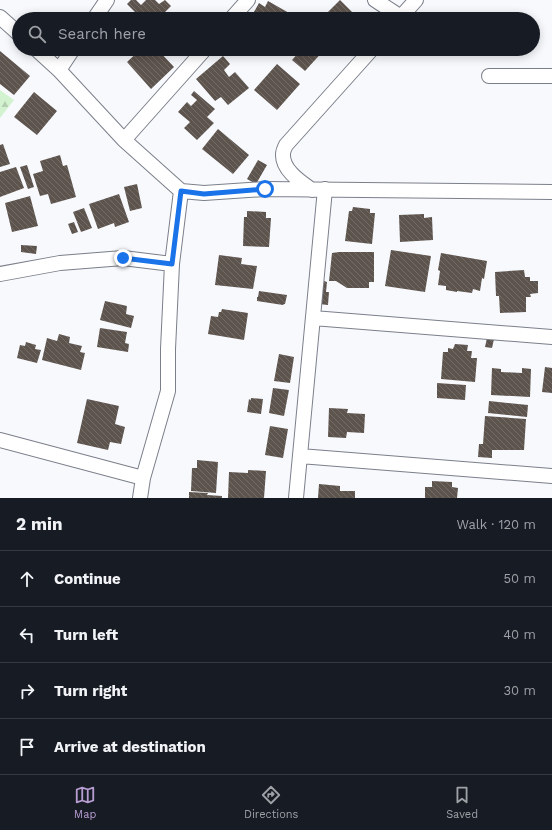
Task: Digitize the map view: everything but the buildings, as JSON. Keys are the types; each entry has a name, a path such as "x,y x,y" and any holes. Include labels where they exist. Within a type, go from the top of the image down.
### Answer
{"street":[{"path":"99,12 107,0"},
{"path":"237,12 248,0"},
{"path":"375,0 392,12"},
{"path":"405,12 416,0"},
{"path":"0,17 12,28"},
{"path":"44,56 59,70 124,140 181,191 204,194 265,189 552,192"},
{"path":"59,70 68,56"},
{"path":"124,140 198,56"},
{"path":"319,189 296,178 286,166 283,155 286,145 366,56"},
{"path":"489,76 552,76"},
{"path":"296,498 313,318 319,189"},
{"path":"140,498 143,478 168,391 168,349 172,264 181,191"},
{"path":"0,274 60,263 123,258 172,264"},
{"path":"313,318 552,337"},
{"path":"0,440 143,478"},
{"path":"300,456 552,476"}],"green space":[{"path":"0,90 14,100 0,118"}],"route":[{"path":"123,258 172,264 181,191 204,194 265,189"}]}
